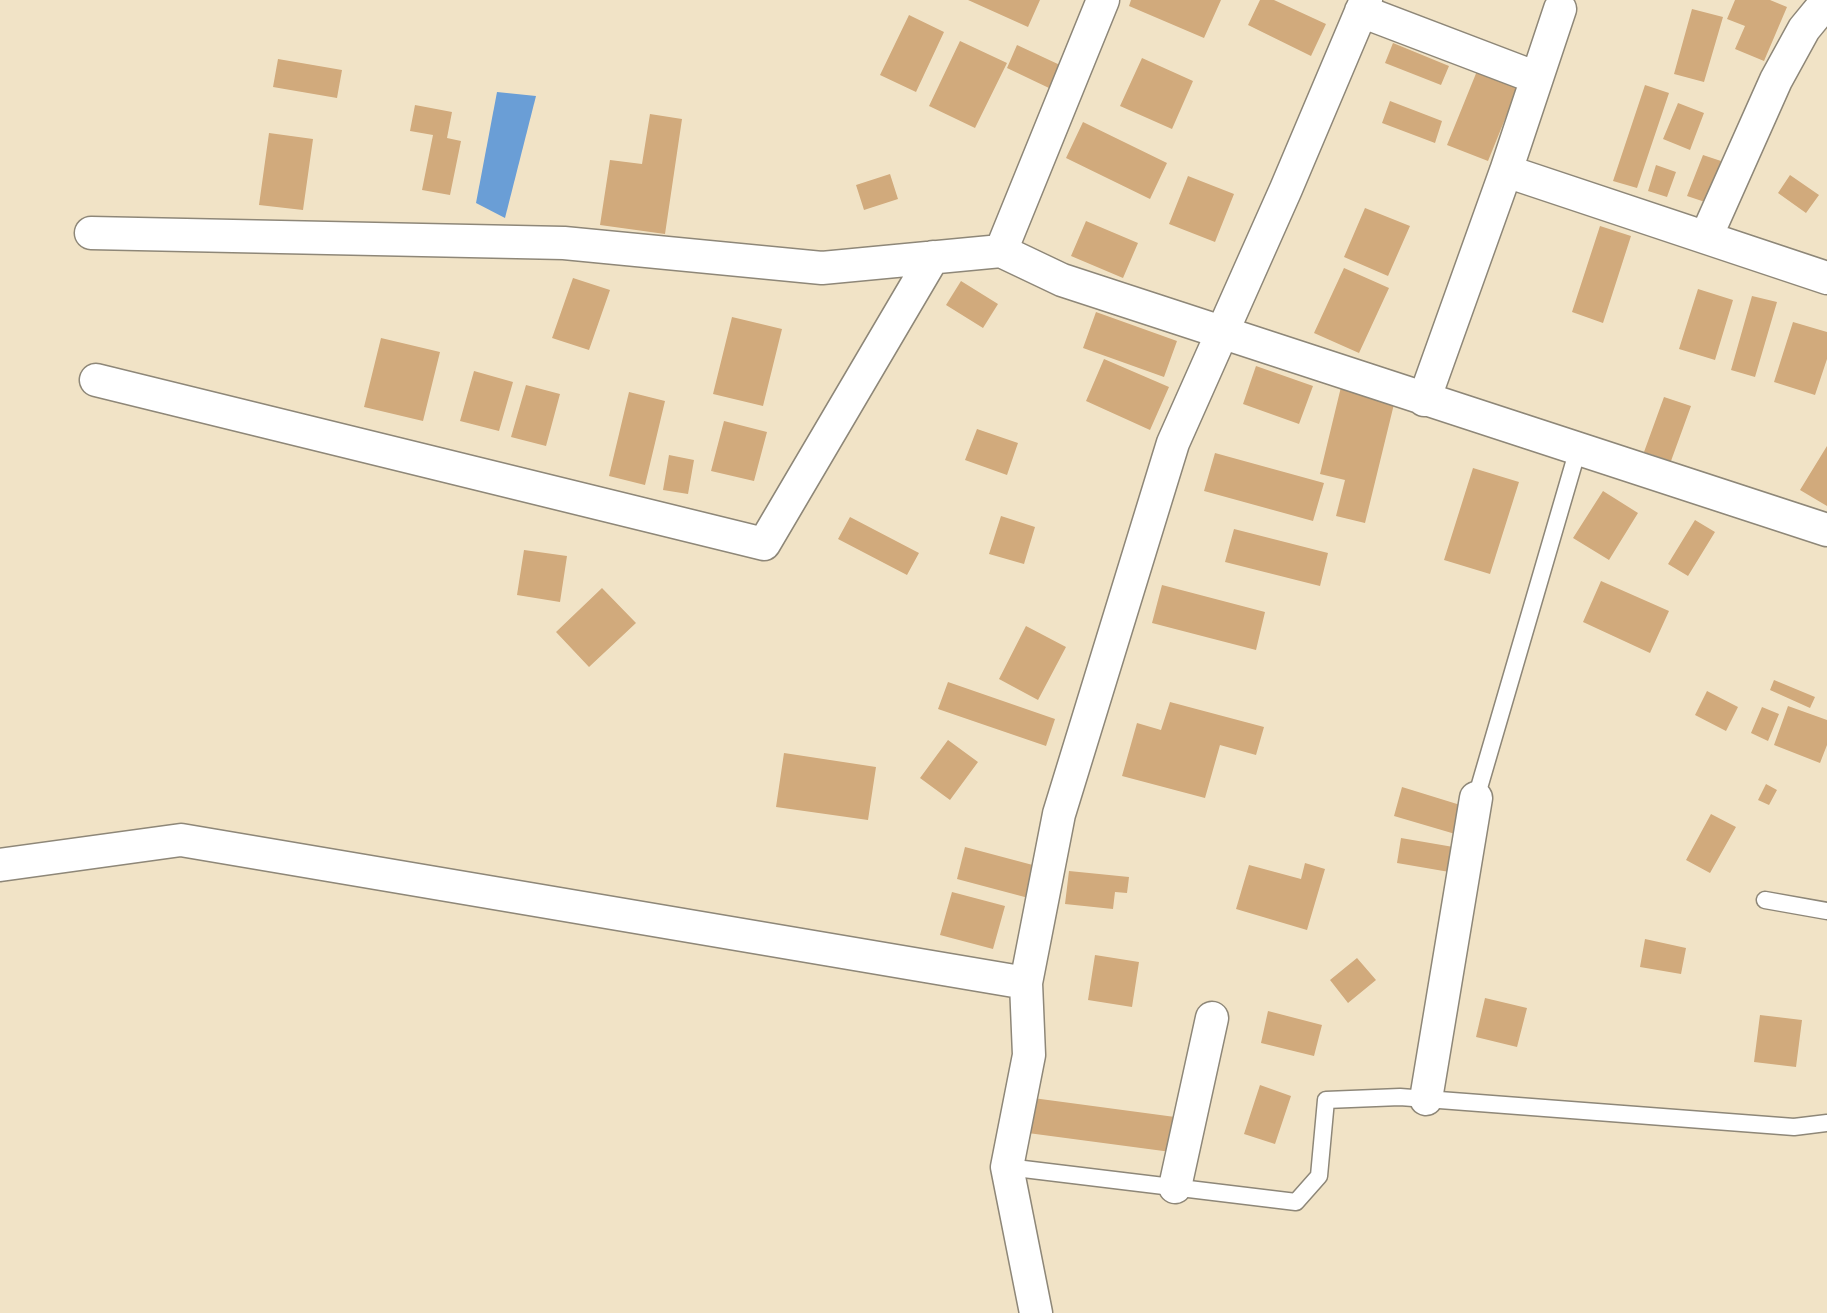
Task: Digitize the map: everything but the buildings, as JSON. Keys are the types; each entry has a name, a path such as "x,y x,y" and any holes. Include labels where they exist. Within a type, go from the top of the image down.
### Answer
{"street":[{"path":"1001,251 1103,0"},
{"path":"1706,237 1776,80 1804,29 1827,1"},
{"path":"1036,1313 1007,1167 1029,1055 1026,983 1059,814 1173,443 1364,6 1537,78"},
{"path":"1424,400 1560,9"},
{"path":"1506,171 1827,278"},
{"path":"91,233 564,243 822,268 1001,251 1062,280 1827,530"},
{"path":"96,380 764,544 933,257"},
{"path":"1426,1099 1476,798"},
{"path":"0,865 181,840 1026,983"},
{"path":"1175,1187 1212,1018"}],"lane":[{"path":"1476,798 1578,449"},
{"path":"1765,900 1827,911"},
{"path":"1007,1167 1296,1202 1319,1176 1326,1100 1400,1097 1794,1127 1827,1123"}],"water":[{"path":"497,92 536,96 505,218 476,203"}]}
